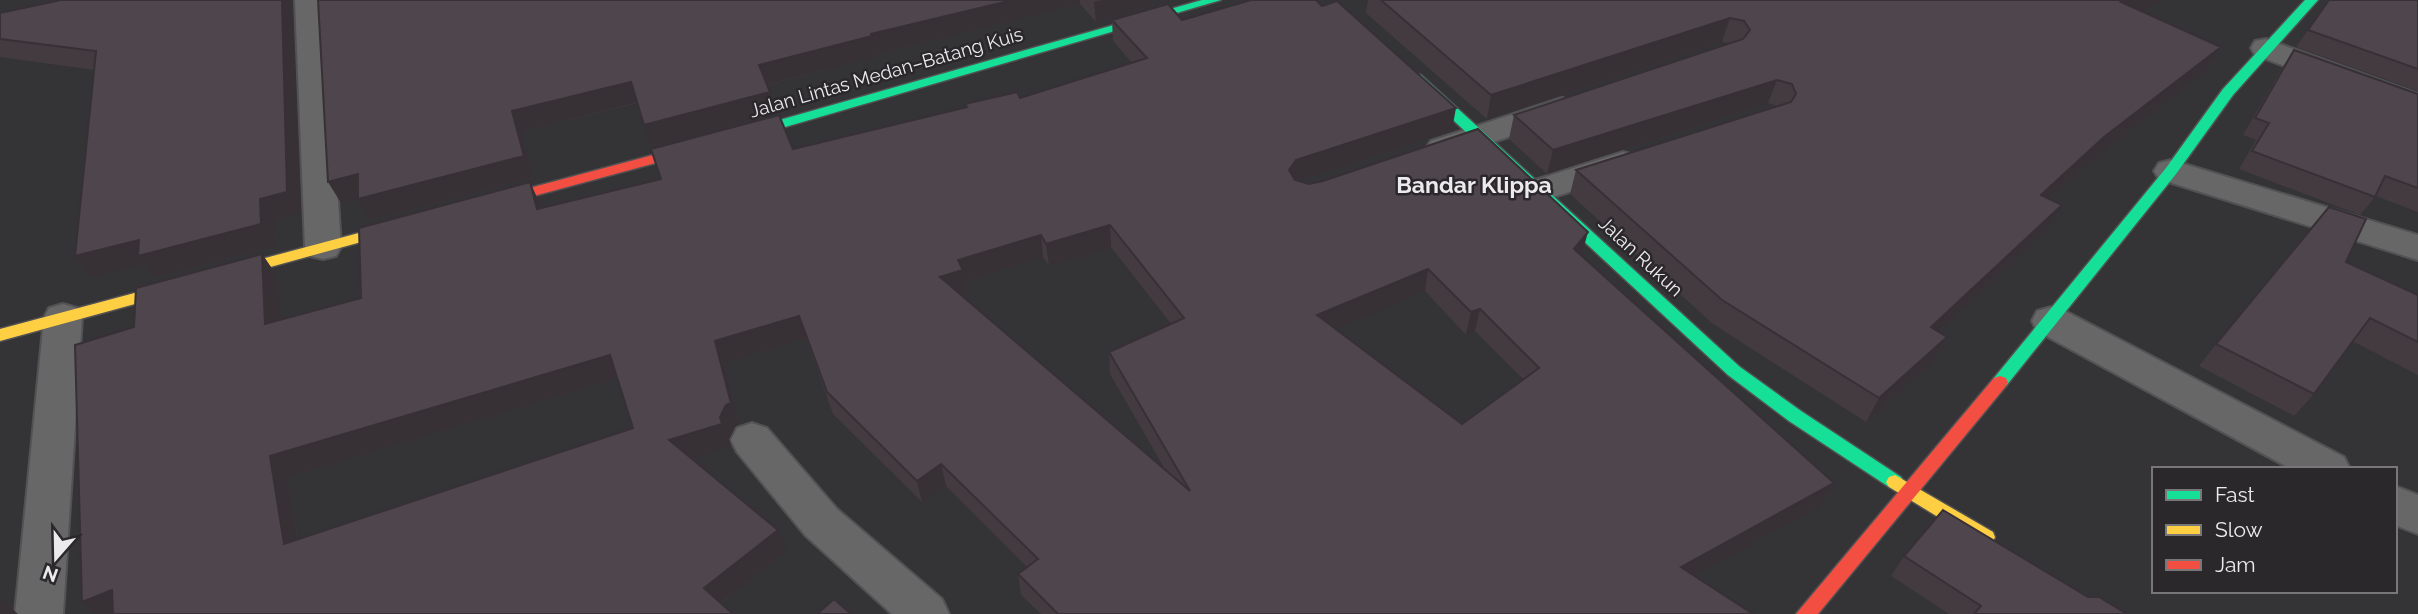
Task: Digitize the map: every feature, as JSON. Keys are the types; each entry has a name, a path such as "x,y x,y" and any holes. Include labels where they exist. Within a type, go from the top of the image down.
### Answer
{"main road":[{"name":"Jalan Lintas Medan–Batang Kuis","path":"471,208 806,118 1175,4 1215,0"},
{"path":"1806,614 2051,321 2171,172 2228,92 2312,0"},
{"name":"Jalan Rukun","path":"1400,63 1734,371 1769,398 1910,492 1994,542"},
{"path":"0,335 430,219"}],"street":[{"path":"310,0 323,247"},
{"path":"2266,48 2418,105"},
{"path":"1419,156 1595,96"},
{"path":"1538,191 1653,153"},
{"path":"2171,172 2418,248"},
{"path":"39,614 62,318"},
{"path":"2051,321 2325,467"},
{"path":"752,440 821,522 925,614"},
{"path":"2397,505 2418,516"}],"building":[{"path":"61,0 282,0 287,192 260,199 261,224 138,256 139,240 75,256 96,51 0,39 0,13"},
{"path":"318,0 1013,0 871,34 872,36 759,65 770,92 644,125 631,82 512,111 524,156 358,199 358,174 328,182"},
{"path":"1251,0 1316,0 1322,6 1337,1 1456,108 1296,160 1289,170 1295,180 1309,184 1323,181 1478,129 1588,232 1574,249 1834,483 1681,567 1753,614 1058,614 1018,574 1038,559 941,464 917,481 827,392 799,316 715,341 731,403 726,405 720,417 722,424 669,440 778,530 704,588 733,614 113,614 112,590 82,602 75,345 134,327 136,288 262,254 265,324 361,298 359,228 530,182 537,209 661,179 651,149 779,115 793,149 967,107 965,104 1017,92 1020,98 1147,58 1112,20 1168,4 1182,20","holes":["1110,225 1184,318 1109,352 1190,491 940,277 963,270 958,260 1041,235 1046,244","1428,269 1471,312 1480,309 1539,368 1462,424 1317,315","610,355 633,428 284,544 270,456"]},
{"path":"1381,0 2126,0 2121,2 2221,47 2104,137 2041,195 2062,205 1931,327 1947,337 1879,398 1722,300 1576,170 1791,102 1796,94 1792,84 1777,80 1553,150 1514,115 1743,39 1750,30 1744,21 1730,18 1491,95"},
{"path":"2329,0 2418,0 2418,69 2308,30"},
{"path":"2294,50 2418,94 2418,188 2385,176 2375,197 2252,151 2269,123 2255,118"},
{"path":"2329,207 2366,219 2346,262 2418,295 2418,342 2370,318 2314,394 2216,344"},
{"path":"1943,510 2088,597 2099,597 2127,614 1974,614 1981,606 1904,556"},
{"path":"834,599 851,614 817,614"}],"traffic: fast":[{"path":"739,136 1215,0"},
{"path":"2000,382 2171,171 2228,92 2312,0"},
{"path":"1416,78 1734,371 1795,416 1895,482"}],"traffic: slow":[{"path":"0,335 411,224"},
{"path":"1895,482 1986,537"}],"traffic: jam":[{"path":"482,205 739,136"},
{"path":"1806,614 2000,382"}],"district":[{"name":"Bandar Klippa","path":"1474,185"}]}
